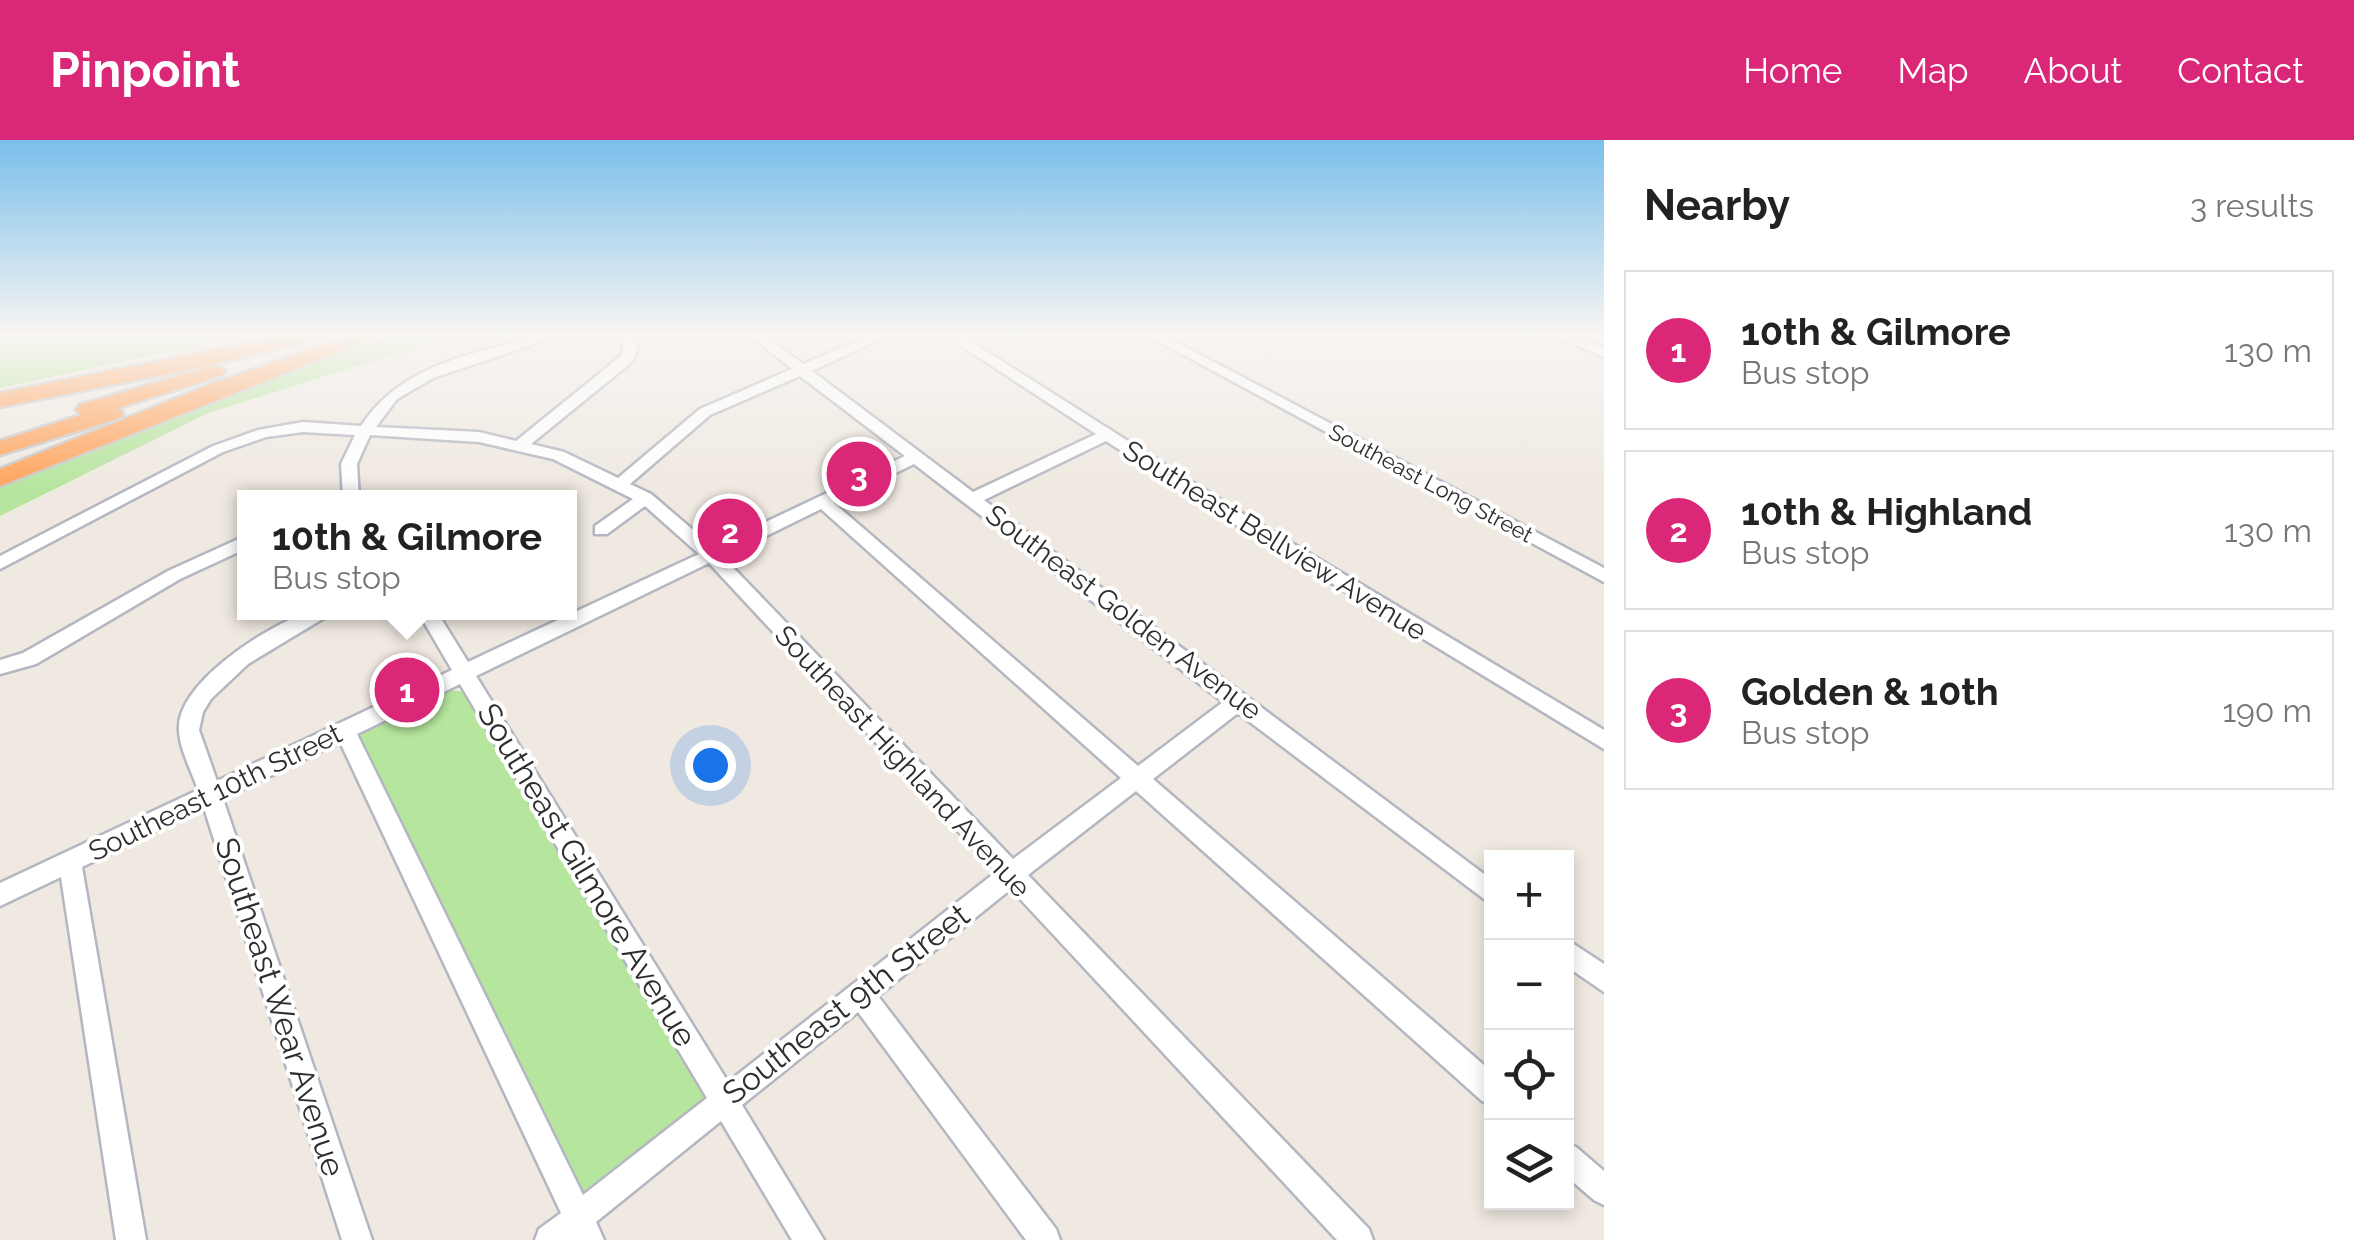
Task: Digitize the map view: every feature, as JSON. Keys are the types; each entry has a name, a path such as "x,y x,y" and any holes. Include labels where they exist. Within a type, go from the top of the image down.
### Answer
{"highway":[{"path":"0,400 76,385"},
{"path":"0,436 168,385"},
{"path":"0,448 204,385"},
{"path":"0,478 230,385"}],"street":[{"path":"350,490 347,468 366,430 381,407 410,385"},
{"path":"522,444 594,385"},
{"path":"621,484 705,412 767,385"},
{"name":"Southeast Golden Avenue","path":"823,385 1484,888"},
{"name":"Southeast Bellview Avenue","path":"1029,385 1604,740"},
{"name":"Southeast Long Street","path":"1248,385 1604,576"},
{"name":"Southeast Highland Avenue","path":"0,563 232,443 297,427 454,434 522,444 579,463 645,498 710,554 1358,1240"},
{"path":"974,498 1106,435"},
{"name":"Southeast 10th Street","path":"577,618 918,456"},
{"path":"601,530 645,498"},
{"path":"822,501 1484,1084"},
{"path":"0,667 22,662 174,574 237,545"},
{"name":"Southeast Wear Avenue","path":"309,620 288,630 207,688 189,721 357,1240"},
{"name":"Southeast Gilmore Avenue","path":"433,620 808,1240"},
{"name":"Southeast 10th Street","path":"0,896 574,620"},
{"name":"Southeast 9th Street","path":"550,1240 584,1228 724,1100 1240,700"},
{"path":"345,730 584,1228"},
{"path":"70,862 131,1240"},
{"path":"1574,957 1604,979"},
{"path":"860,993 1046,1240"},
{"path":"1574,1164 1604,1190"}],"green space":[{"path":"245,385 296,385 208,413 0,516 0,483"},
{"path":"447,689 468,693 708,1091 708,1103 575,1206 352,735"}],"place":[{"name":"Golden & 10th","path":"859,474"},
{"name":"10th & Highland","path":"730,531"},
{"name":"10th & Gilmore","path":"407,690"}]}
